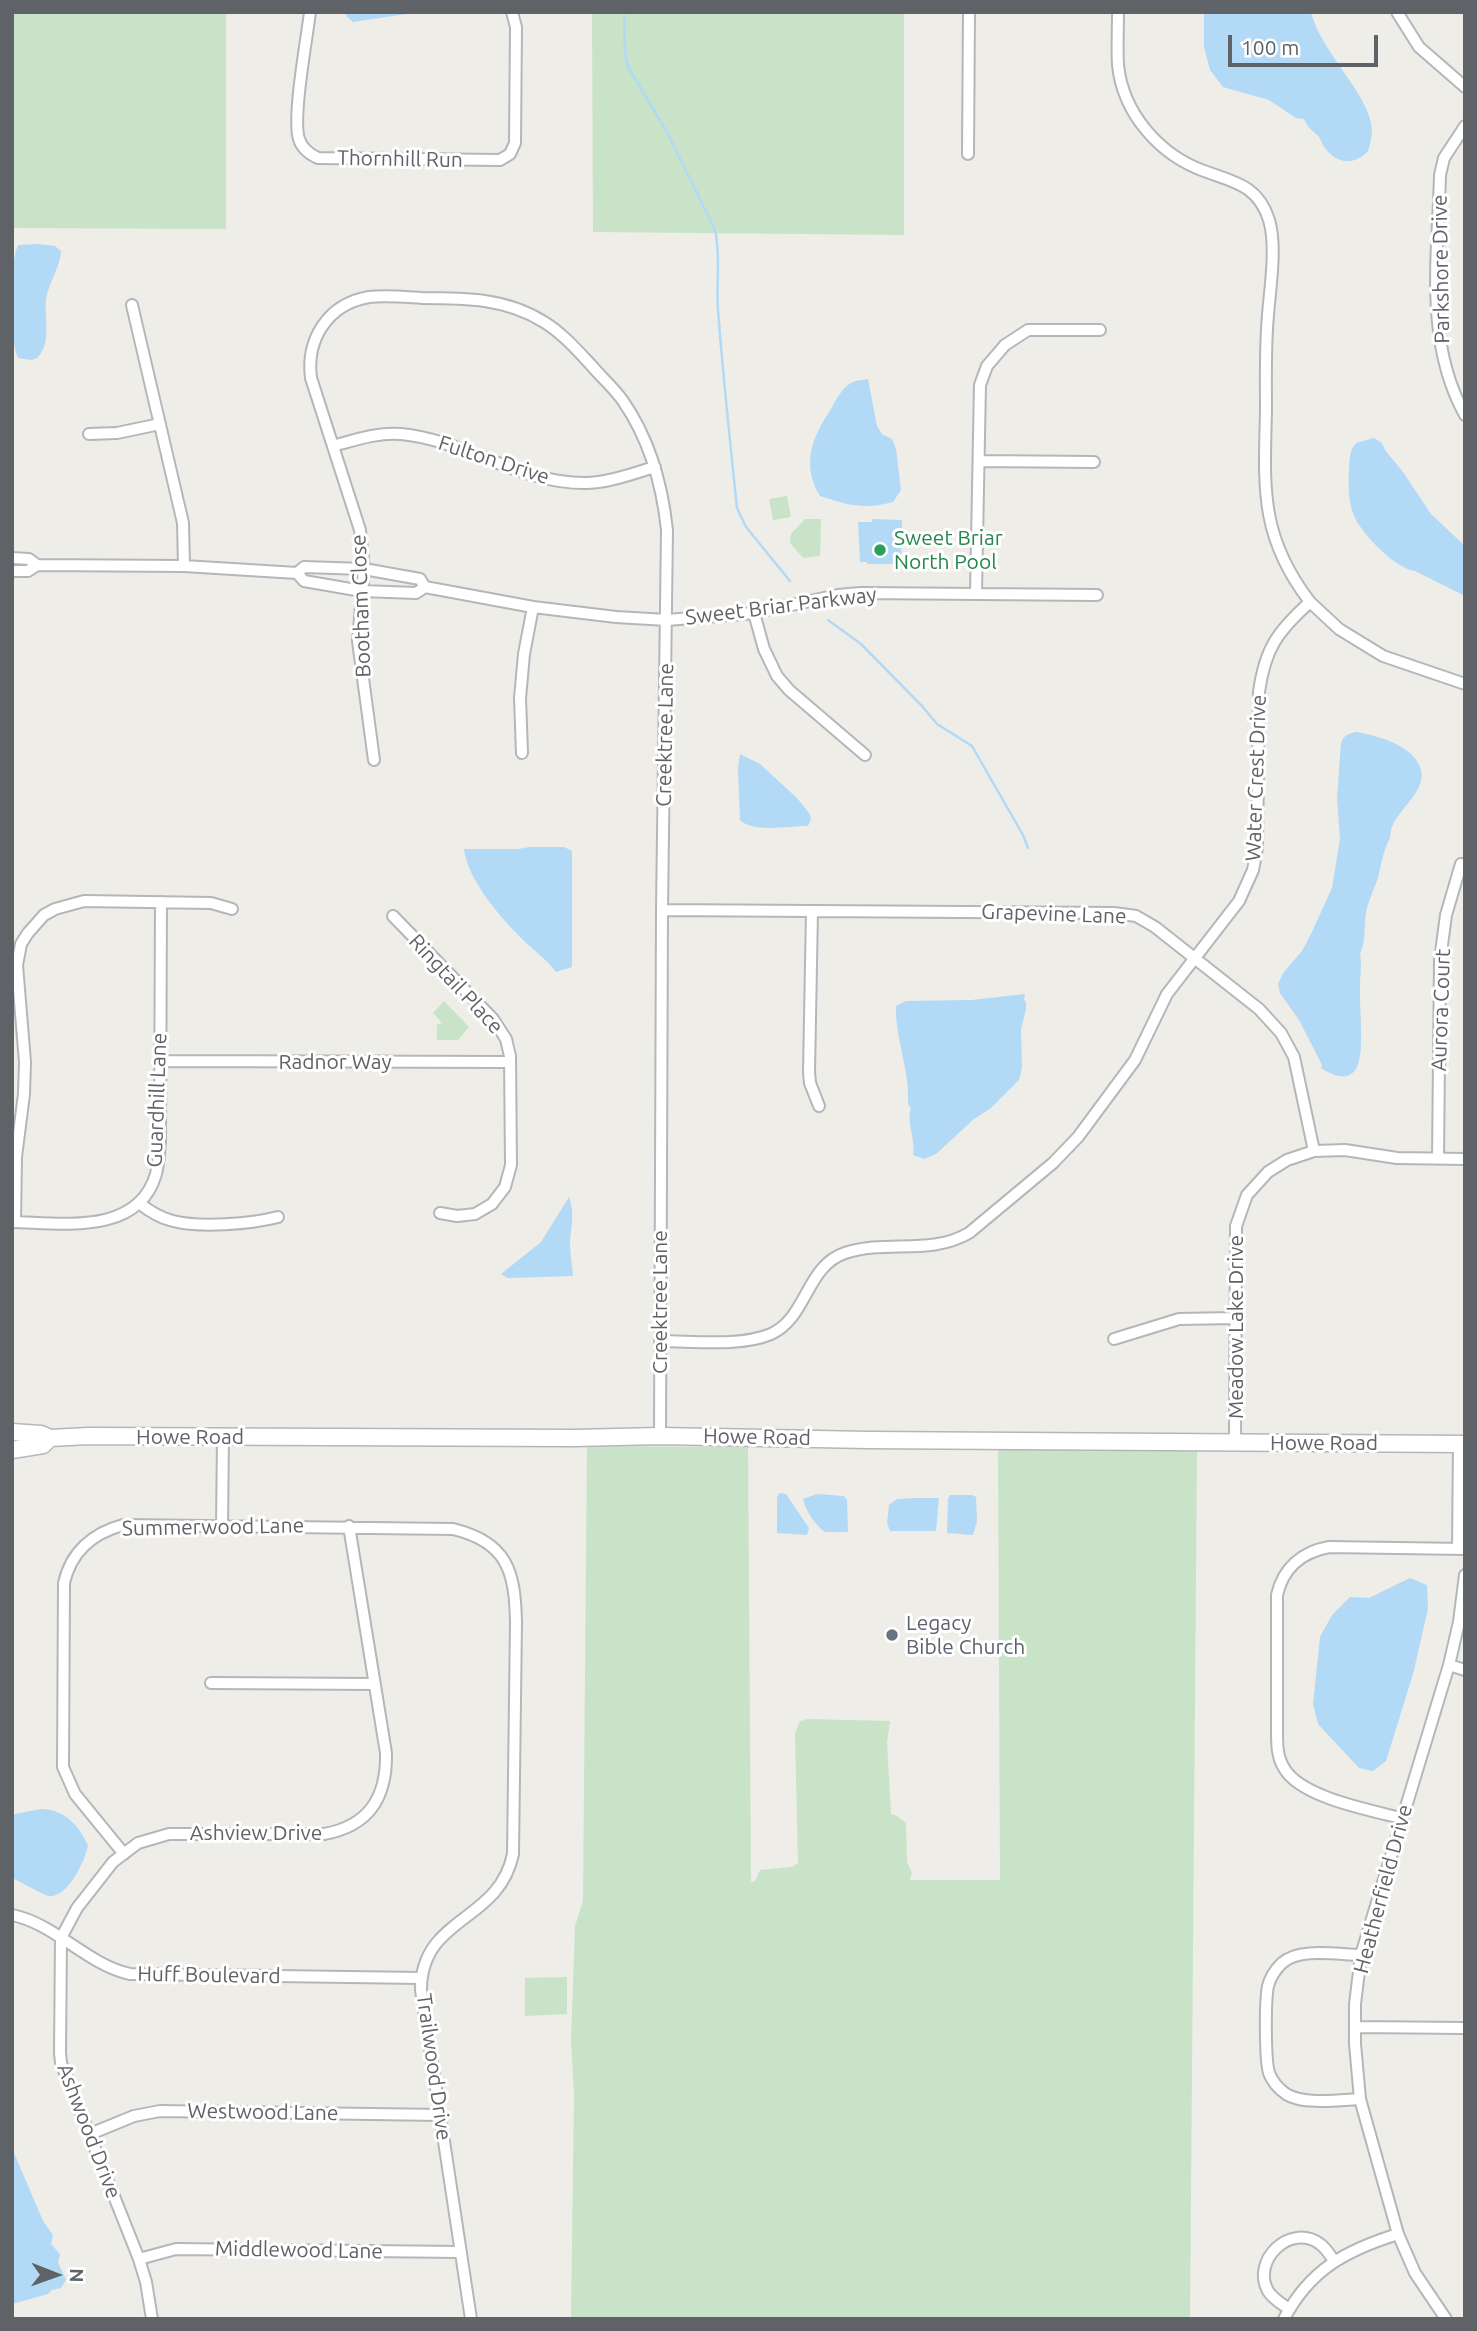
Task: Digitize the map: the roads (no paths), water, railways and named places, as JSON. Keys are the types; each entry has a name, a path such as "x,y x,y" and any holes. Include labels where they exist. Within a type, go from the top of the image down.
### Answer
{"street":[{"name":"Thornhill Run","path":"310,12 298,115 299,138 308,153 318,158 500,160 510,154 515,143 516,27 512,12"},
{"path":"968,154 969,12"},
{"path":"1118,12 1118,68 1128,101 1144,129 1184,163 1244,186 1262,205 1269,219 1272,243 1266,386 1265,501 1278,549 1300,590 1310,603 1339,629 1383,656 1465,684"},
{"path":"1396,12 1419,47 1465,87"},
{"name":"Parkshore Drive","path":"1465,126 1444,158 1440,175 1437,317 1440,348 1450,384 1465,415"},
{"name":"Creektree Lane","path":"317,333 323,322 335,311 354,301 372,297 475,298 523,310 546,323 572,345 622,399 642,433 663,491 667,530 667,620 662,910 660,1436"},
{"path":"132,305 183,523 184,566"},
{"path":"976,593 980,385 987,366 1004,345 1028,330 1100,330"},
{"name":"Bootham Close","path":"317,333 310,365 311,378 360,530 363,569 358,641 374,760"},
{"path":"89,434 117,433 160,424"},
{"name":"Fulton Drive","path":"333,446 382,434 408,435 537,475 571,482 606,481 655,467"},
{"path":"979,461 1094,462"},
{"name":"Sweet Briar Parkway","path":"12,558 29,558 37,565"},
{"name":"Sweet Briar Parkway","path":"12,571 28,571 37,565 184,566 298,573 304,581 362,591 416,593 425,587 533,607 616,618 667,620 754,613 838,595 860,593 1097,594"},
{"name":"Sweet Briar Parkway","path":"298,573 304,566 363,569 420,579 425,587"},
{"name":"Water Crest Drive","path":"660,1341 746,1340 773,1333 790,1319 817,1272 842,1254 872,1247 932,1247 957,1240 970,1233 1053,1163 1078,1137 1135,1060 1167,994 1239,901 1253,870 1257,848 1259,692 1262,673 1272,642 1286,624 1310,603"},
{"path":"522,753 520,698 524,654 533,607"},
{"path":"754,613 764,649 778,676 789,690 865,755"},
{"name":"Aurora Court","path":"1438,1158 1440,960 1446,915 1461,864"},
{"path":"232,909 211,903 84,901 64,905 44,915 34,925 21,944 17,965 25,1062 14,1222 104,1222 123,1215 139,1203 162,1218 179,1223 247,1223 278,1217"},
{"name":"Guardhill Lane","path":"139,1203 151,1186 159,1162 161,902"},
{"name":"Grapevine Lane","path":"662,910 1114,913 1136,916 1155,927 1259,1009 1281,1032 1294,1057 1314,1151"},
{"path":"812,911 809,1072 810,1083 819,1106"},
{"name":"Ringtail Place","path":"393,916 493,1019 506,1039 510,1062 511,1165 505,1187 492,1204 475,1214 457,1216 440,1213"},
{"name":"Radnor Way","path":"160,1061 510,1062"},
{"name":"Meadow Lake Drive","path":"1235,1443 1236,1226 1247,1195 1268,1172 1286,1160 1314,1151 1345,1150 1397,1158 1465,1159"},
{"path":"1114,1339 1179,1319 1234,1318"},
{"name":"Howe Road","path":"12,1432 41,1434 50,1438 660,1436 1462,1444"},
{"path":"222,1526 223,1437"},
{"name":"Howe Road","path":"12,1450 43,1445 50,1438"},
{"path":"1401,1818 1318,1794 1304,1788 1291,1778 1284,1768 1277,1747 1276,1731 1277,1595 1282,1580 1293,1564 1318,1549 1461,1549 1462,1444"},
{"name":"Summerwood Lane","path":"124,1854 75,1794 63,1767 64,1583 66,1571 74,1556 95,1536 123,1525 453,1529 484,1539 503,1558"},
{"name":"Ashview Drive","path":"61,1938 77,1908 102,1875 138,1843 169,1833 324,1834 346,1828 372,1809 379,1797 385,1775 386,1753 349,1526"},
{"name":"Trailwood Drive","path":"471,2319 421,1978 433,1947 443,1935 500,1888 513,1854 515,1597 510,1571 503,1558"},
{"name":"Heatherfield Drive","path":"1446,2319 1415,2273 1398,2234 1360,2099 1356,2067 1355,2004 1361,1955 1449,1665 1459,1622 1465,1575"},
{"path":"1449,1665 1465,1670"},
{"path":"211,1683 374,1684"},
{"name":"Huff Boulevard","path":"12,1915 33,1922 114,1970 130,1974 421,1978"},
{"name":"Ashwood Drive","path":"61,1938 60,2053 67,2080 139,2259 152,2319"},
{"path":"1360,2099 1305,2100 1294,2098 1277,2086 1267,2063 1267,2001 1272,1976 1289,1958 1306,1954 1361,1955"},
{"path":"1355,2027 1465,2028"},
{"name":"Westwood Lane","path":"90,2134 134,2116 160,2111 441,2115"},
{"path":"1334,2261 1320,2244 1306,2239 1291,2239 1272,2252 1265,2265 1265,2283 1273,2298 1287,2314 1308,2286 1334,2261 1398,2234"},
{"name":"Middlewood Lane","path":"139,2259 176,2249 461,2252"}],"water":[{"path":"347,12 420,12 353,22 346,16"},
{"path":"1204,12 1311,12 1324,43 1363,101 1369,115 1372,129 1368,151 1351,161 1340,160 1329,153 1304,119 1296,118 1269,100 1223,87 1210,70 1204,47"},
{"path":"18,245 55,246 61,251 46,299 44,346 37,358 31,360 18,358 15,348 12,284"},
{"path":"868,379 877,426 882,434 892,439 896,449 901,490 893,502 865,506 820,496 814,485 810,462 814,441 840,394 851,383"},
{"path":"1374,438 1382,443 1431,514 1465,546 1465,596 1391,559 1357,522 1349,496 1350,455 1356,443"},
{"name":"Sweet Briar North Pool","path":"872,519 902,520 901,564 860,562 858,522 872,522"},
{"path":"1357,732 1402,747 1416,759 1422,775 1417,791 1392,827 1367,908 1360,954 1361,1050 1354,1072 1339,1076 1321,1068 1322,1065 1299,1020 1280,993 1278,984 1283,973 1302,951 1332,888 1340,839 1337,798 1341,743 1347,735"},
{"path":"740,754 760,764 797,798 809,813 811,819 808,826 762,828 740,820"},
{"path":"564,847 572,851 572,967 556,972 515,932 487,898 472,874 464,849"},
{"path":"1025,994 1026,1009 1021,1029 1022,1068 1019,1080 991,1108 974,1119 936,1154 924,1159 913,1155 911,1108 908,1104 896,1006 906,1001 972,1000"},
{"path":"569,1197 572,1214 570,1242 573,1276 508,1278 501,1274 541,1242"},
{"path":"779,1493 786,1494 809,1528 807,1535 777,1533"},
{"path":"817,1494 844,1496 847,1500 848,1532 825,1532 815,1522 803,1499"},
{"path":"950,1495 976,1497 977,1521 973,1535 947,1533"},
{"path":"939,1498 936,1531 890,1531 887,1523 889,1505 897,1499"},
{"path":"1410,1578 1427,1585 1428,1609 1413,1674 1386,1761 1373,1771 1359,1768 1318,1724 1313,1704 1320,1637 1332,1615 1350,1597 1369,1598"},
{"path":"41,1809 64,1815 81,1832 88,1846 69,1885 55,1895 48,1896 12,1878 12,1817"},
{"path":"12,2148 43,2221 53,2235 51,2244 60,2254 58,2262 66,2280 61,2288 48,2294 12,2304"}],"waterway":[{"path":"624,12 628,67 668,134 715,230 718,250 718,310 737,508 746,527 790,581"},
{"path":"828,620 861,644 937,724 972,746 1028,848"}],"place":[{"name":"Sweet Briar North Pool","path":"880,550"},
{"name":"Legacy Bible Church","path":"892,1635"}]}
